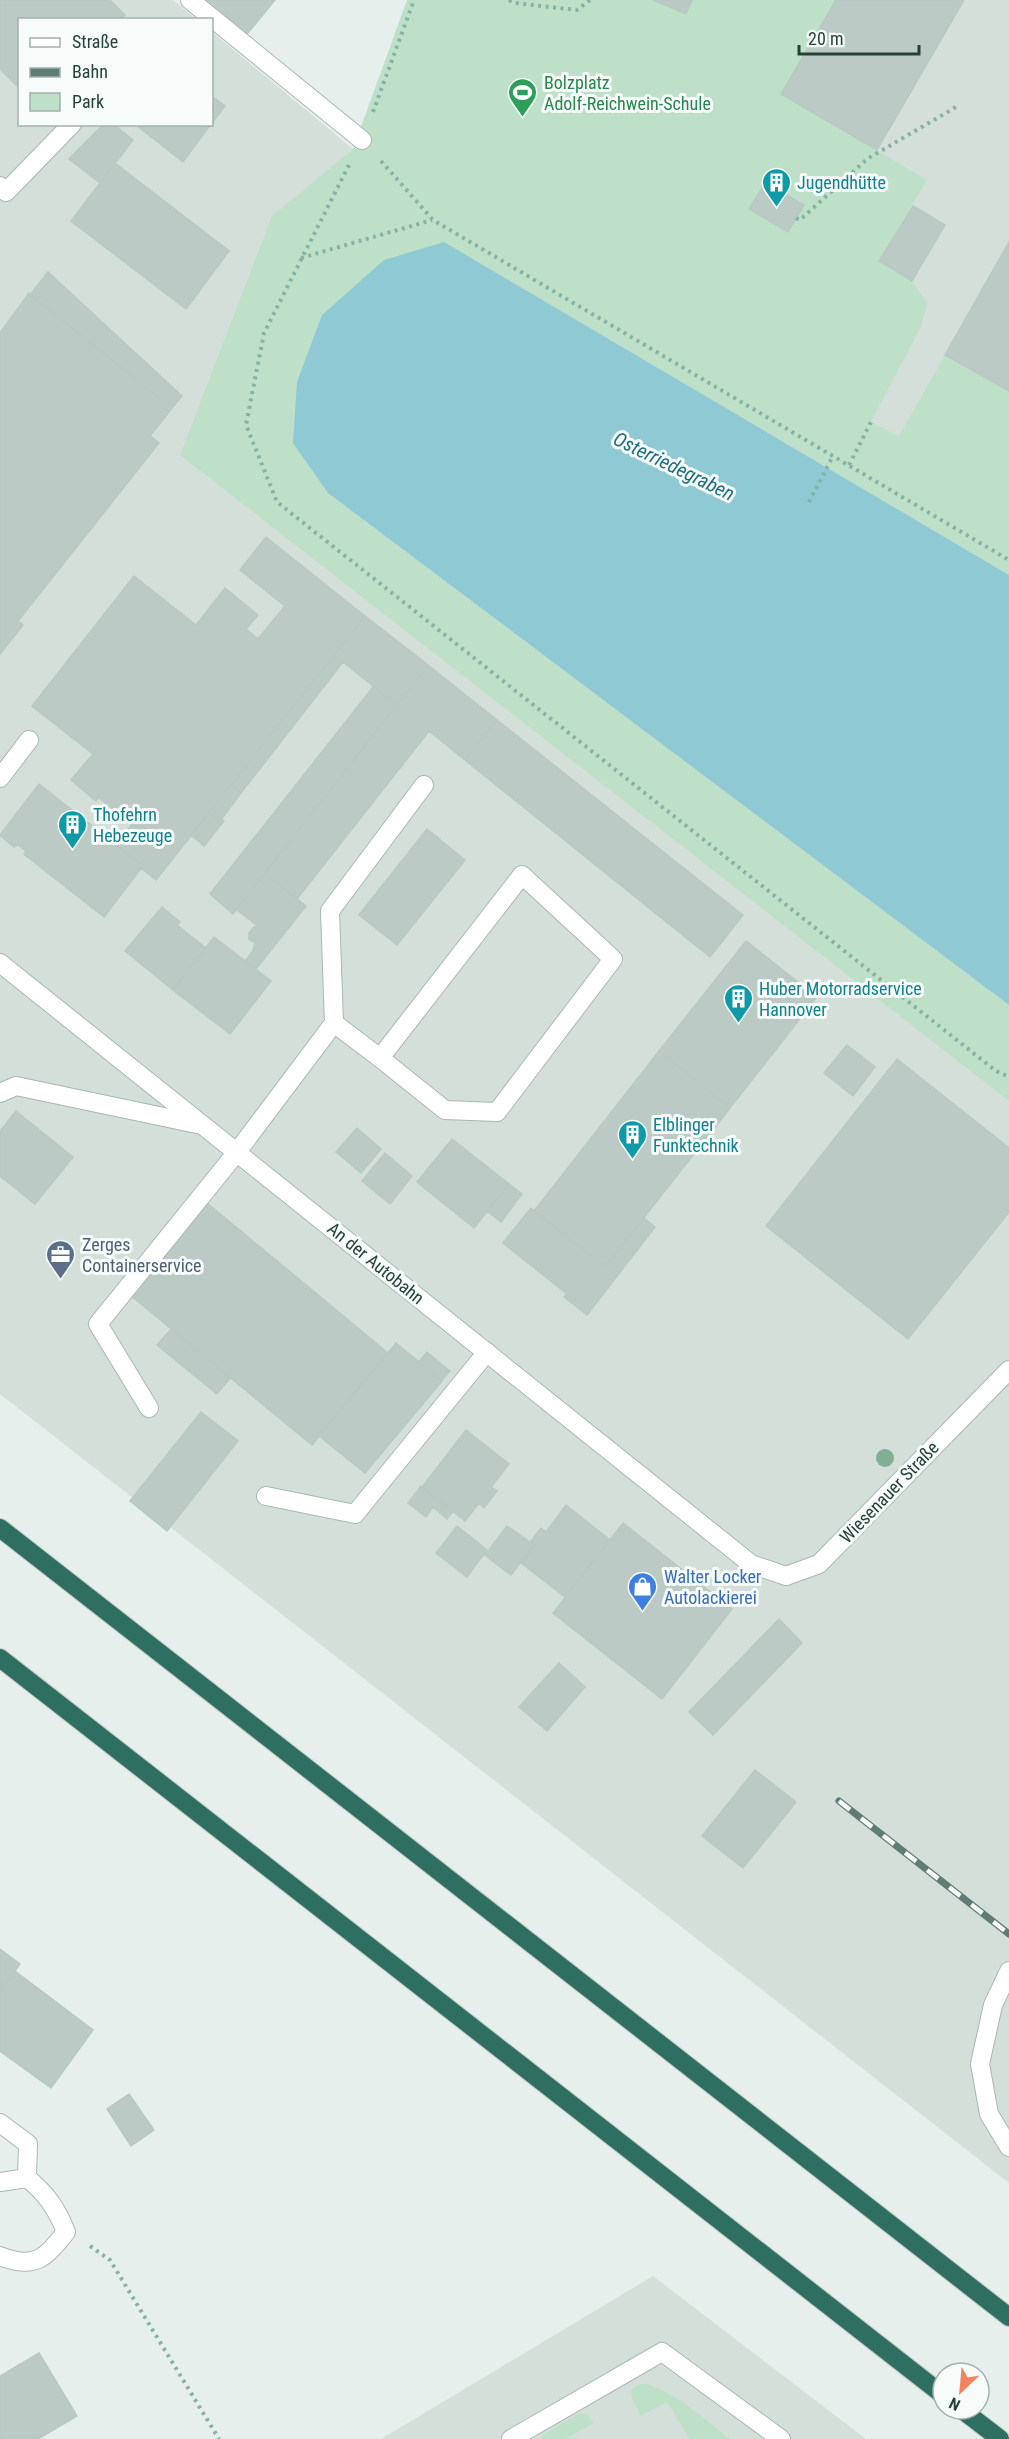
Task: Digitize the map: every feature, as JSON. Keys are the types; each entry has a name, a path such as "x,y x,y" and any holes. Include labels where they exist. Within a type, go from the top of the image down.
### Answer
{"highway":[{"path":"0,1528 1009,2317"},
{"path":"0,1659 931,2386"},
{"path":"977,2421 1000,2439"}],"street":[{"path":"190,0 212,18"},
{"path":"213,19 362,140"},
{"path":"0,186 6,192 70,126"},
{"path":"0,778 29,740"},
{"path":"149,1407 98,1324 237,1152 334,1023 330,911 424,785"},
{"path":"334,1023 445,1110 497,1112 613,959 522,875 380,1058"},
{"name":"An der Autobahn","path":"0,963 751,1564"},
{"path":"0,1093 16,1086 202,1125"},
{"path":"266,1496 356,1514 487,1352"},
{"name":"Wiesenauer Straße","path":"751,1564 786,1576 819,1564 1009,1370"},
{"path":"1009,1971 993,2005 980,2064 990,2114 1009,2147"},
{"path":"0,2123 28,2145 27,2178"},
{"path":"0,2182 27,2178 43,2190 59,2212 66,2232 48,2255 28,2264 0,2256"},
{"path":"512,2439 662,2352 781,2439"}],"path":[{"path":"414,0 362,140 300,258 264,333 246,425 277,502 996,1071 1009,1077"},
{"path":"509,0 515,3 577,10 590,0"},
{"path":"796,218 800,220 867,159 956,107"},
{"path":"362,140 433,220 1009,560"},
{"path":"300,258 433,220"},
{"path":"849,465 871,422"},
{"path":"809,502 833,456"},
{"path":"66,2232 110,2260 219,2439"}],"shaded area":[{"path":"0,0 173,0 195,18 18,18 18,126 213,126 213,33 353,149 744,0 1009,0 1009,2183 0,1394"},
{"path":"653,2276 866,2439 381,2439"}],"green space":[{"path":"407,0 836,0 781,94 927,180 879,260 912,281 927,303 921,326 871,422 899,436 945,355 1009,391 1009,575 444,242 328,493 1009,1005 1009,1101 180,455 272,216 353,149"},
{"path":"645,2383 679,2400 730,2439 690,2439 667,2402 641,2416 632,2398 631,2390"},
{"path":"580,2413 588,2415 594,2423 566,2439 541,2439 544,2434"}],"water":[{"name":"Osterriedegraben","path":"444,242 1009,575 1009,1005 328,493 293,443 297,382 322,315 384,260"}],"building":[{"path":"0,0 110,0 125,15 122,18 18,18 18,87 0,69"},
{"path":"205,0 275,0 247,34"},
{"path":"653,0 692,0 686,14"},
{"path":"836,0 964,0 877,150 781,94"},
{"path":"213,97 225,106 213,122"},
{"path":"102,126 116,126 133,140 100,183 69,159"},
{"path":"138,126 210,126 183,162"},
{"path":"115,163 229,251 186,309 71,221"},
{"name":"Jugendhütte","path":"765,183 804,205 788,232 749,209"},
{"path":"913,206 945,225 912,281 879,261"},
{"path":"1009,242 1009,391 945,355"},
{"path":"48,272 182,396 172,408 30,295"},
{"path":"29,293 172,408 150,436 159,443 18,621 23,625 0,654 0,333"},
{"path":"266,537 365,616 156,880 141,868 143,866 116,845 132,824 98,797 96,801 71,780 93,754 32,706 134,576 196,625 225,588 258,615 246,629 258,639 285,606 240,570"},
{"path":"365,616 428,665 397,705 343,662 241,793 231,785"},
{"path":"428,665 497,720 465,760 429,731 297,899 265,873"},
{"path":"373,687 397,705 233,914 210,894"},
{"path":"497,720 743,915 710,957 465,760"},
{"name":"Thofehrn Hebezeuge","path":"39,784 143,866 104,917 24,854 26,851 18,845 14,847 0,835"},
{"path":"231,785 241,793 220,821 209,813"},
{"path":"209,813 220,821 221,818 224,821 204,846 191,835"},
{"path":"427,829 465,860 397,945 359,915"},
{"path":"265,873 306,906 256,969 245,961 253,951 255,943 249,939 249,933 258,926 236,909"},
{"path":"162,907 180,922 177,925 206,948 173,990 125,951"},
{"path":"214,937 271,981 230,1034 173,990"},
{"name":"Huber Motorradservice Hannover","path":"746,941 817,997 730,1108 659,1051"},
{"path":"847,1045 875,1067 853,1096 824,1073"},
{"name":"Elblinger Funktechnik","path":"659,1051 730,1108 605,1267 534,1211"},
{"path":"897,1059 1009,1148 1009,1212 908,1339 766,1226"},
{"path":"16,1111 73,1157 35,1204 0,1176 0,1131"},
{"path":"357,1128 381,1149 361,1173 336,1152"},
{"path":"452,1139 509,1184 474,1228 417,1182"},
{"path":"385,1153 412,1176 390,1204 362,1181"},
{"path":"509,1184 522,1194 501,1222 487,1211"},
{"path":"207,1203 388,1353 312,1445 130,1295"},
{"path":"531,1208 605,1267 644,1218 655,1227 587,1315 564,1297 567,1294 503,1243"},
{"path":"171,1329 230,1378 217,1394 157,1345"},
{"path":"396,1343 442,1381 365,1473 319,1436"},
{"path":"427,1352 450,1371 441,1381 419,1362"},
{"path":"201,1412 238,1441 167,1531 130,1501"},
{"path":"466,1430 509,1464 491,1487 497,1491 484,1508 479,1503 465,1521 422,1487"},
{"path":"421,1486 453,1511 447,1519 433,1507 426,1517 408,1503"},
{"path":"566,1505 610,1540 565,1597 521,1563 536,1545 531,1541 541,1528 546,1532"},
{"name":"Walter Locker Autolackierei","path":"623,1523 732,1609 662,1699 553,1613"},
{"path":"457,1526 487,1550 467,1577 436,1553"},
{"path":"507,1526 534,1545 511,1575 485,1555"},
{"path":"779,1619 802,1643 713,1735 689,1712"},
{"path":"559,1663 585,1687 547,1731 519,1707"},
{"path":"755,1770 796,1802 743,1868 702,1836"},
{"path":"0,1949 20,1964 0,1992"},
{"path":"15,1971 93,2030 51,2088 0,2051 0,1992"},
{"path":"129,2094 154,2130 131,2146 107,2109"},
{"path":"39,2353 77,2416 38,2439 0,2439 0,2376"}],"railway":[{"path":"839,1801 1009,1934"}],"place":[{"name":"Bolzplatz Adolf-Reichwein-Schule","path":"523,118"},
{"name":"Jugendhütte","path":"776,208"},
{"name":"Thofehrn Hebezeuge","path":"72,850"},
{"name":"Huber Motorradservice Hannover","path":"738,1024"},
{"name":"Elblinger Funktechnik","path":"632,1160"},
{"name":"Zerges Containerservice","path":"61,1280"},
{"name":"Walter Locker Autolackierei","path":"643,1612"}]}
